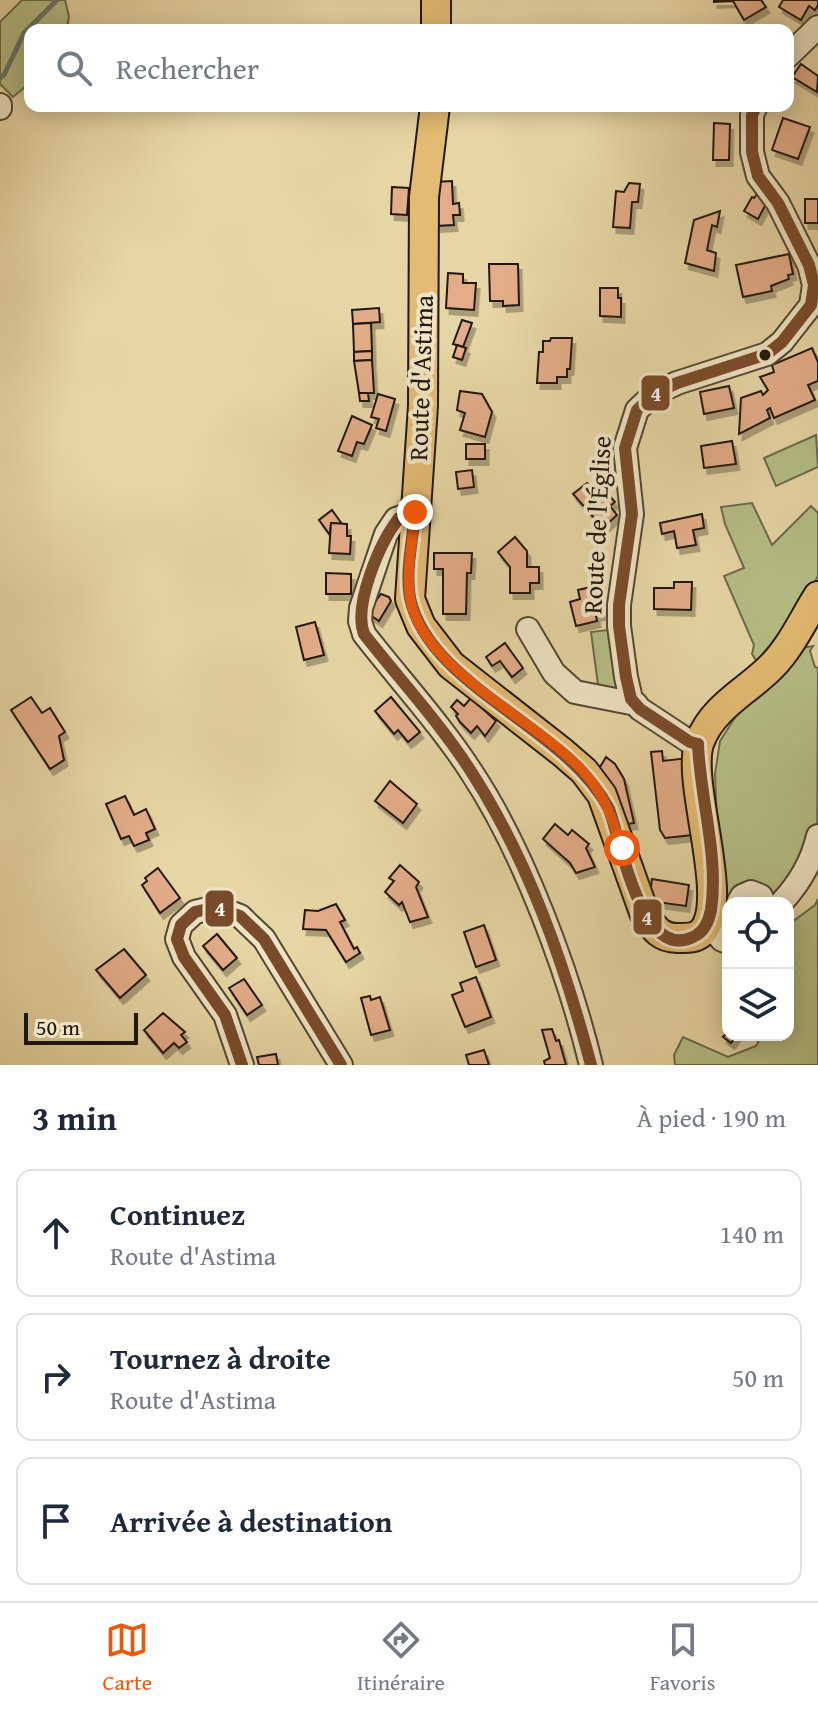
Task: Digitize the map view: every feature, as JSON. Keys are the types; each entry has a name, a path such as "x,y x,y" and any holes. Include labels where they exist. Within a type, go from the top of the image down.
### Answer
{"main road":[{"path":"436,0 436,24"},
{"name":"Route d'Astima","path":"434,112 424,197 423,406 410,599 421,626 451,665 584,771 602,795 645,915 655,930 671,938 691,938 700,933 707,923"},
{"path":"707,923 711,907 710,857 698,769 698,744 710,722 726,704 771,667 791,642 818,596"}],"street":[{"path":"794,50 818,27"},
{"name":"Route de l'Église","path":"636,704 631,699 626,677 619,605 632,514 625,448 637,410 654,394 677,383 767,354 782,342 811,305 816,284 778,203 758,176 752,152 753,112"},
{"path":"415,512 396,519 386,534 361,608 360,621 364,634 472,773 517,854 552,944 591,1065"},
{"path":"528,629 554,673 575,692 636,704 690,742 698,744"},
{"path":"787,897 797,886 813,857 818,836"},
{"path":"741,897 751,892 761,897"},
{"path":"242,1065 225,1015 184,957 177,939 181,925 195,912 216,907 240,916 264,939 341,1065"},
{"path":"707,923 722,940"}],"green space":[{"path":"22,0 65,0 69,16 68,24 24,24 24,88 13,97 0,84 0,22"},
{"path":"816,435 818,467 776,486 764,458"},
{"path":"752,503 772,545 811,506 818,513 818,576 776,650 757,662 752,654 754,645 724,576 744,568 721,507"},
{"path":"616,629 625,688 599,692 591,632"},
{"path":"813,646 810,651 818,668 817,872 782,895 723,897 715,774 720,741 738,713 796,649"},
{"path":"818,899 818,1065 675,1065 674,1055 683,1037 728,1057 756,1046 759,1041 794,1041 794,921 815,905"}],"building":[{"path":"714,0 761,0 766,7 744,20 733,1"},
{"path":"783,0 818,0 818,5 815,10 809,6 801,20 779,7"},
{"path":"801,64 818,76 817,92 794,78"},
{"path":"783,118 810,127 798,159 772,150"},
{"path":"714,123 730,124 729,160 713,160"},
{"path":"452,181 453,204 459,203 460,215 453,215 454,225 436,226 434,182"},
{"path":"629,183 640,184 638,202 632,202 630,228 613,227 616,191 624,192"},
{"path":"392,187 409,188 407,215 391,214"},
{"path":"757,194 768,200 758,219 744,211"},
{"path":"805,199 818,199 818,223 805,223"},
{"path":"720,211 717,227 712,225 707,250 716,253 714,271 685,263 694,220"},
{"path":"789,254 793,274 788,275 789,279 771,286 772,291 743,297 736,265"},
{"path":"489,264 518,264 519,305 503,306 503,301 490,301"},
{"path":"448,273 463,274 463,283 476,283 474,310 446,308"},
{"path":"600,288 618,288 621,317 600,316"},
{"path":"379,308 380,322 353,324 352,310"},
{"path":"462,320 472,323 463,347 453,344"},
{"path":"371,323 372,351 354,352 353,324"},
{"path":"551,338 572,338 570,369 567,369 567,377 557,377 557,383 537,383 539,352 543,352 543,341 550,341"},
{"path":"457,345 466,348 462,360 453,357"},
{"path":"812,348 818,362 818,381 808,385 815,400 774,418 770,408 767,410 770,418 739,434 741,398 761,391 763,395 768,390 760,377 774,372 772,365"},
{"path":"372,351 372,360 354,361 354,352"},
{"path":"372,360 374,393 359,393 354,361"},
{"path":"729,386 734,408 704,414 700,392"},
{"path":"460,391 482,394 492,412 485,437 460,430 465,413 457,410"},
{"path":"359,393 368,393 369,401 360,401"},
{"path":"378,394 395,399 386,431 376,428 379,419 371,417"},
{"path":"352,416 372,425 364,444 357,442 352,456 338,451"},
{"path":"732,441 736,464 704,468 701,446"},
{"path":"466,444 485,444 485,459 466,459"},
{"path":"472,470 474,487 458,489 456,472"},
{"path":"587,483 599,496 605,491 615,502 610,506 617,515 603,528 573,494"},
{"path":"332,510 342,524 331,523 330,535 319,520"},
{"path":"702,514 704,528 693,530 696,545 677,548 674,531 662,534 660,523"},
{"path":"331,523 347,524 347,536 351,536 350,554 329,553"},
{"path":"515,537 527,551 527,567 539,567 539,583 530,583 530,593 510,593 510,567 498,552"},
{"path":"434,553 472,553 471,573 467,573 466,614 443,614 443,569 434,569"},
{"path":"326,573 351,574 351,594 326,594"},
{"path":"674,582 692,582 691,610 654,609 654,588 674,588"},
{"path":"595,586 602,614 596,615 597,621 576,626 570,602 580,599 578,590"},
{"path":"381,594 391,601 379,621 367,613"},
{"path":"315,622 324,655 304,660 296,627"},
{"path":"505,643 523,668 512,677 500,661 492,666 486,657"},
{"path":"31,697 42,713 50,708 65,732 59,736 64,760 50,769 11,710"},
{"path":"391,697 420,732 408,742 398,730 394,734 375,711"},
{"path":"471,698 496,721 485,736 477,726 471,733 451,707 457,700 464,706"},
{"path":"662,751 663,761 688,758 693,835 665,838 660,830 651,752"},
{"path":"606,757 615,764 624,779 634,823 622,825 597,772"},
{"path":"390,781 417,804 403,823 375,801"},
{"path":"125,796 134,815 146,809 155,829 146,833 149,840 134,846 129,836 121,839 106,804"},
{"path":"555,824 568,835 572,830 589,844 586,848 595,867 576,873 570,863 543,839"},
{"path":"400,865 419,882 416,887 428,917 410,922 402,902 399,905 385,892 394,881 389,878"},
{"path":"158,868 180,898 160,913 142,885 147,881 145,878"},
{"path":"652,879 689,885 686,906 649,901"},
{"path":"336,904 345,920 340,922 354,949 357,947 360,953 346,962 326,930 303,929 305,910 318,911"},
{"path":"484,925 496,960 476,967 464,932"},
{"path":"217,934 237,958 223,970 203,946"},
{"path":"124,949 146,975 120,998 96,970"},
{"path":"476,977 491,1017 465,1027 452,995 463,991 460,983"},
{"path":"244,979 262,1005 247,1015 229,988"},
{"path":"370,996 371,1000 380,997 390,1030 371,1035 361,998"},
{"path":"163,1013 185,1032 181,1035 187,1042 179,1048 174,1043 163,1053 144,1030"},
{"path":"552,1029 556,1041 559,1040 566,1065 545,1065 544,1061 550,1058 542,1030"},
{"path":"484,1050 489,1065 469,1065 466,1055"},
{"path":"276,1054 278,1065 259,1065 257,1057"}],"waterway":[{"path":"33,24 57,0"},
{"path":"0,78 24,33"}],"transit line":[{"name":"4","path":"698,744 690,742 640,709 631,699 619,626 619,605 632,514 625,448 637,410 654,394 677,383 767,354 782,342 811,305 814,285 809,265 778,203 758,176 752,152 753,112"},
{"name":"4","path":"415,512 409,588 422,629 443,657 470,682 532,729 589,780 609,809 627,870 647,917 660,933 676,940 698,934 706,925 711,910 713,869 698,744"},
{"name":"4","path":"399,518 370,574 362,607 364,634 460,755 511,842 557,951 591,1065"},
{"name":"4","path":"242,1065 225,1015 184,957 177,939 181,925 195,912 216,907 240,916 264,939 341,1065"}],"route":[{"path":"415,512 410,599 421,626 451,665 584,771 602,795 622,848"}]}
